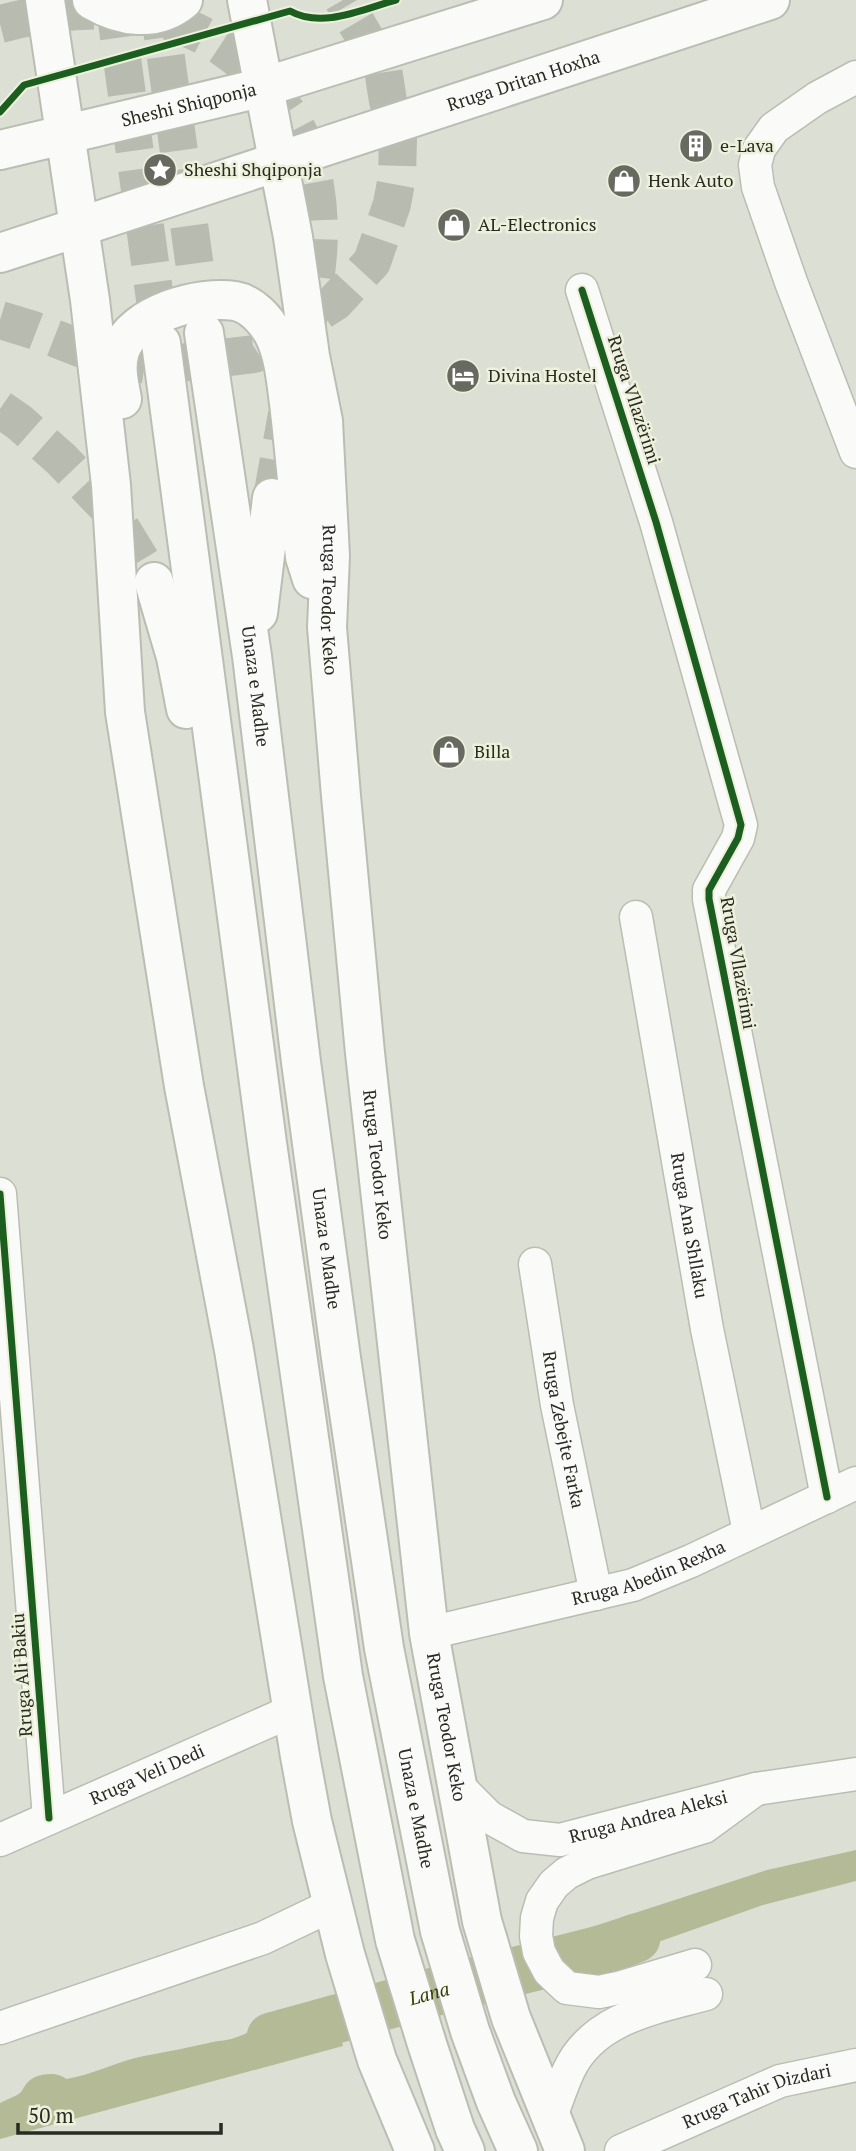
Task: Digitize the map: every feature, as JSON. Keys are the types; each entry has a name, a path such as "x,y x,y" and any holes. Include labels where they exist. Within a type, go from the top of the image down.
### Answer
{"main road":[{"path":"45,0 90,300 111,485 125,712 184,1086 234,1350 312,1821 345,1954 377,2060 415,2151"},
{"path":"92,0 112,10 135,16 158,14 183,0"},
{"path":"247,0 264,87 543,0"},
{"name":"Rruga Dritan Hoxha","path":"279,163 770,0"},
{"name":"Sheshi Shiqponja","path":"0,150 264,87 279,163"},
{"path":"0,253 279,163"},
{"name":"Rruga Teodor Keko","path":"279,163 324,421 330,556 327,627 365,1053 429,1633 482,1922 511,2018 565,2151"},
{"path":"118,616 136,579 130,445 117,373 120,351 130,332 148,319 209,301 237,302 259,314 275,336 285,373 305,557 327,627"},
{"name":"Unaza e Madhe","path":"204,333 252,656 299,1048 384,1648 440,1931 470,2031 496,2102 518,2151"},
{"path":"162,342 252,1031 343,1676 395,1940 426,2044 465,2151"},
{"path":"252,656 272,498"},
{"path":"154,582 176,657 252,1031"}],"street":[{"path":"856,77 817,98 774,128 759,149 755,165 758,187 856,452"},
{"name":"Rruga Vllazërimi","path":"582,290 656,522 741,825 738,838 709,890 709,899 827,1497"},
{"name":"Rruga Ana Shllaku","path":"636,917 707,1329 749,1532"},
{"name":"Rruga Ali Bakiu","path":"0,1194 5,1312 49,1818"},
{"name":"Rruga Zebejte Farka","path":"535,1264 555,1393 596,1594"},
{"name":"Rruga Abedin Rexha","path":"429,1633 633,1585 691,1561 856,1483"},
{"name":"Rruga Veli Dedi","path":"0,1840 294,1710"},
{"name":"Rruga Andrea Aleksi","path":"456,1784 489,1816 523,1836 559,1840 756,1789 856,1774"},
{"path":"551,2116 569,2068 604,2029 701,1980 599,1992 567,1988 549,1971 539,1952 537,1918 542,1901 567,1872 587,1863 704,1827 756,1789"},
{"path":"0,2028 263,1938 332,1905"},
{"name":"Rruga Tahir Dizdari","path":"621,2151 780,2081 856,2064"}],"shaded area":[{"path":"856,1850 856,1881 763,1905 576,1971 567,1935 767,1870"},
{"path":"308,2006 333,2008 343,2046 0,2139 0,2103 19,2094 28,2082 36,2077 53,2074 66,2079 134,2058 231,2039 286,2011"}],"waterway":[{"name":"Lana","path":"271,2037 616,1946 636,1938"}],"tunnel":[{"path":"114,0 161,343"},
{"path":"158,0 204,333"},
{"path":"0,320 108,359 156,366 254,354 335,302 372,262 392,204 397,177 398,139 383,69 343,0"},
{"path":"0,24 69,12 102,10 135,13 167,20 197,32 226,50 254,73 272,92 295,125 306,149 315,184 319,244 307,325"},
{"path":"0,409 61,459 110,510 154,582"},
{"path":"272,498 287,414"}],"cycle path":[{"path":"0,112 24,85 290,11 302,16 329,18 396,0"},
{"path":"582,290 656,522 741,825 738,838 709,890 709,899 827,1497"},
{"path":"0,1194 49,1818"}],"place":[{"name":"e-Lava","path":"696,146"},
{"name":"Sheshi Shqiponja","path":"160,170"},
{"name":"Henk Auto","path":"624,181"},
{"name":"AL-Electronics","path":"454,225"},
{"name":"Divina Hostel","path":"463,376"},
{"name":"Billa","path":"449,752"}]}
